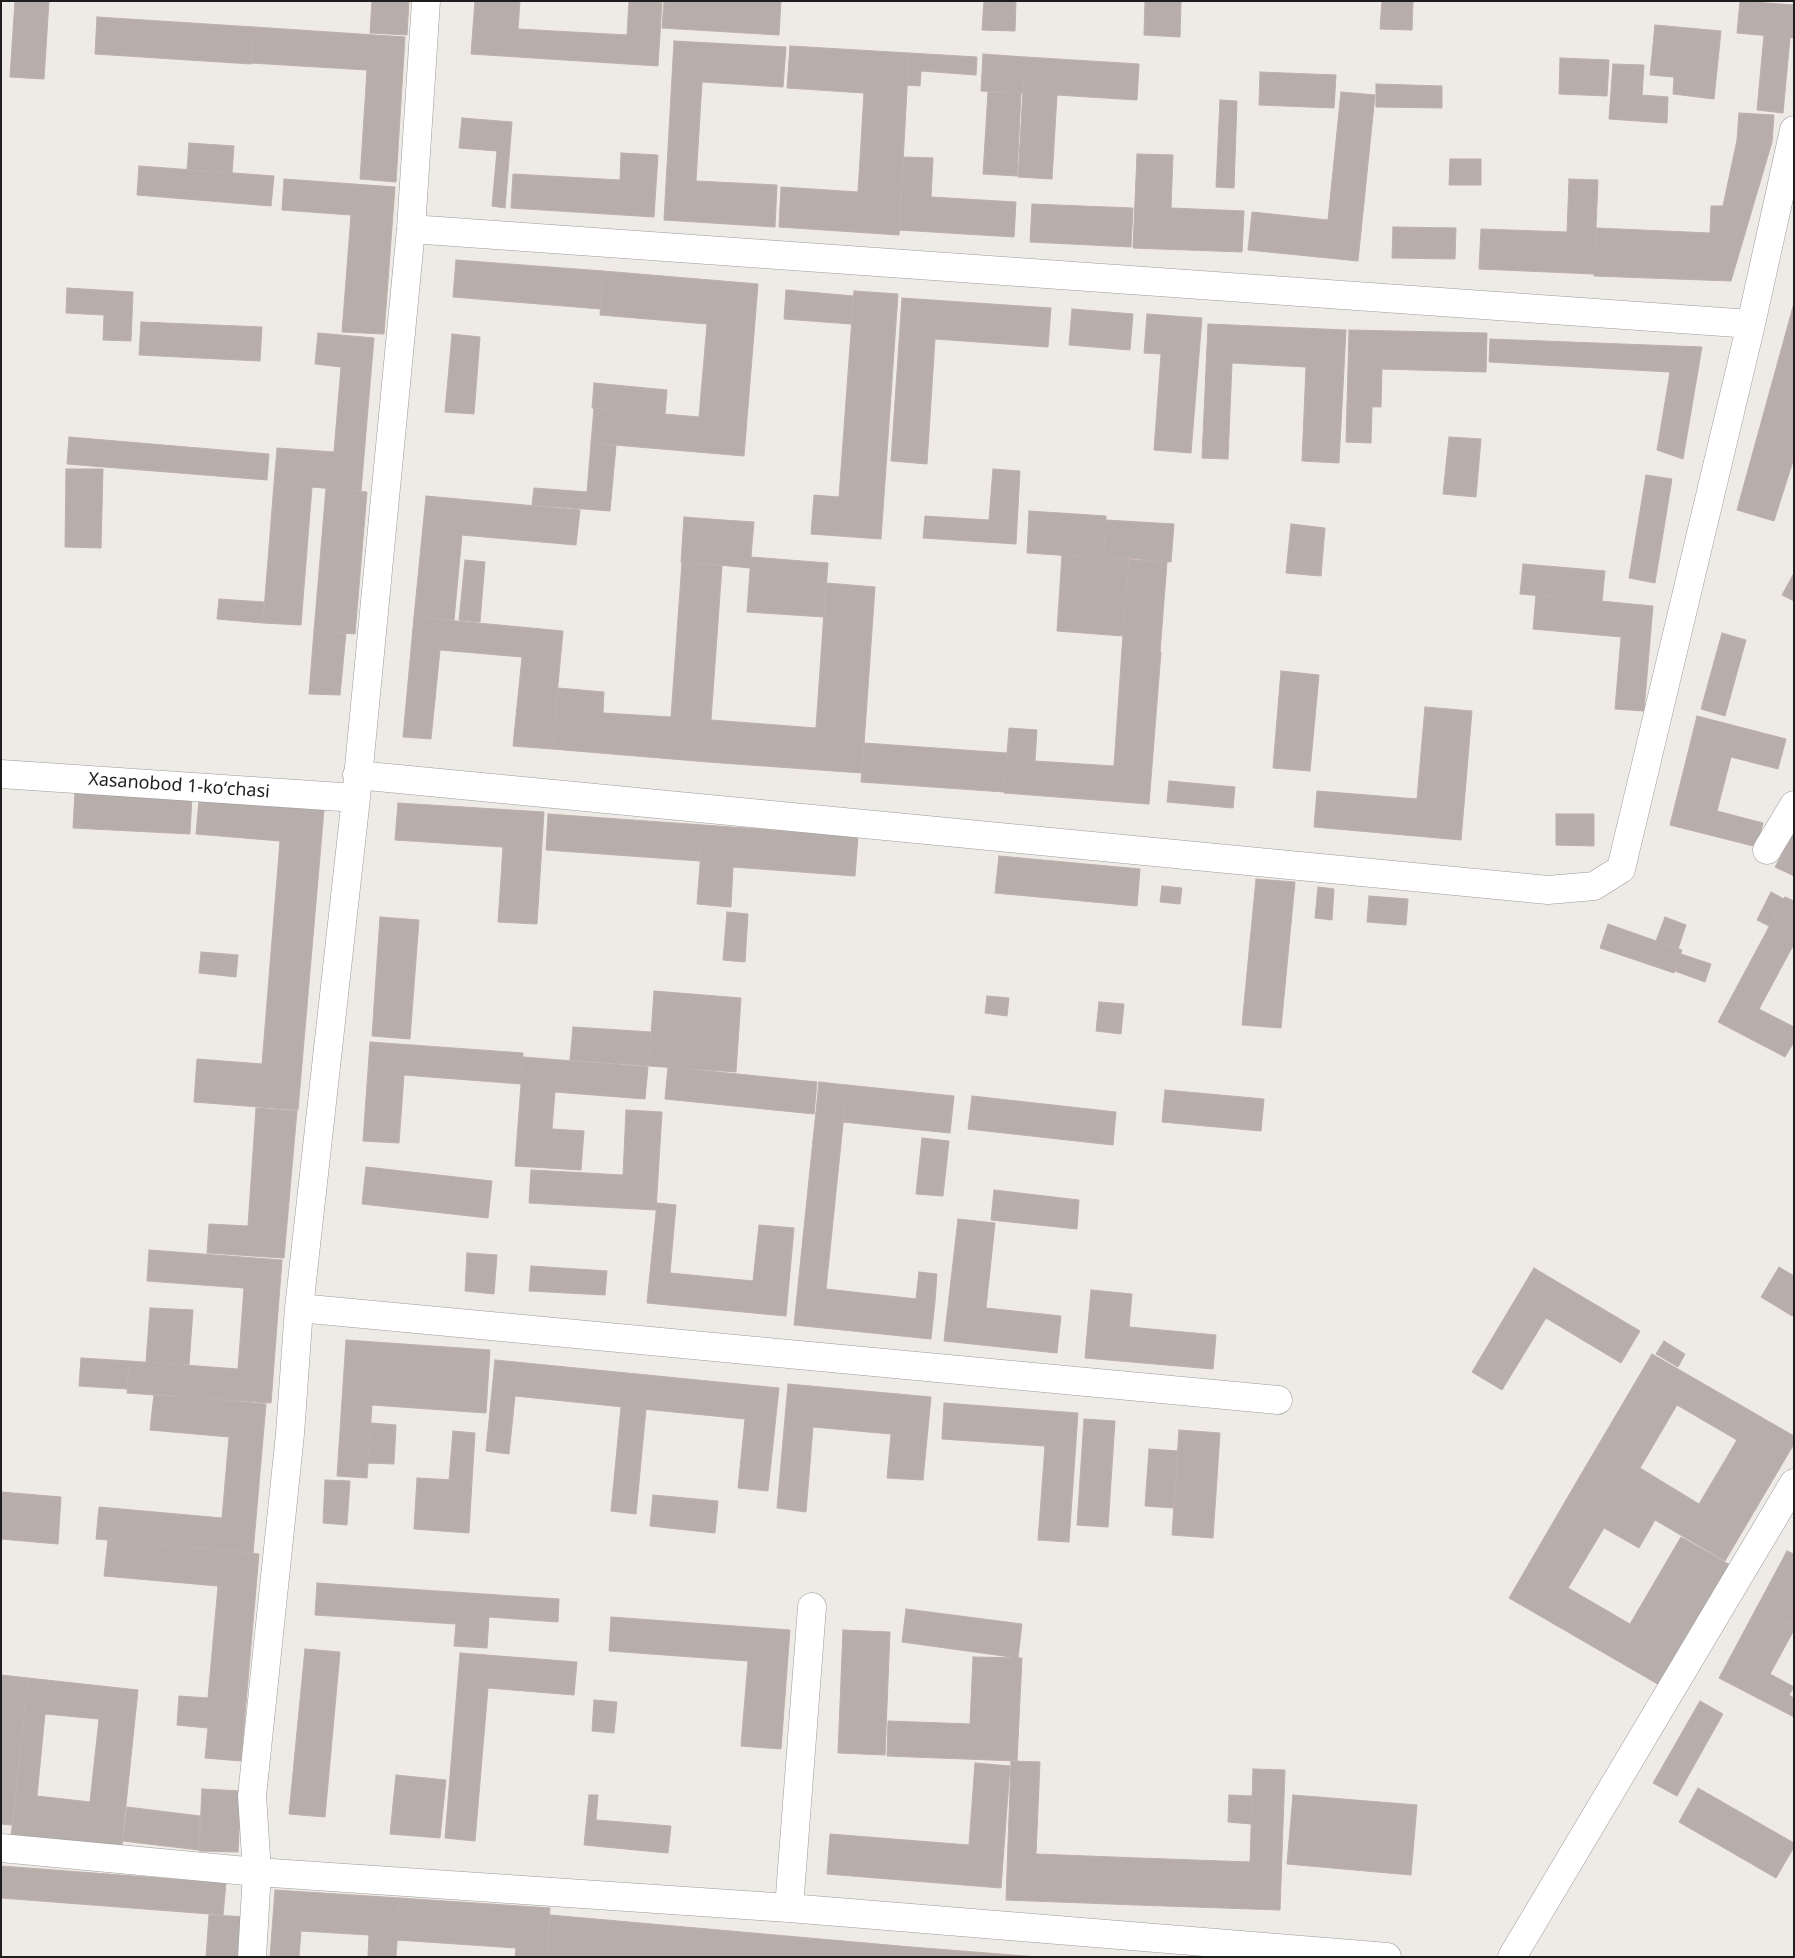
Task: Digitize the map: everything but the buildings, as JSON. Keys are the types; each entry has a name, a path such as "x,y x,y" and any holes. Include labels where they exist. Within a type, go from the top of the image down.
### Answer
{"street":[{"path":"252,1957 256,1872 252,1796 290,1434 299,1308 357,787 411,229 426,1"},
{"name":"Xasanobod 1-koʻchasi","path":"1,774 357,787 1548,890 1594,886 1621,868 1794,130"},
{"path":"411,229 1750,324"},
{"path":"1767,850 1794,805"},
{"path":"299,1308 1278,1400"},
{"path":"1512,1957 1794,1482"},
{"path":"789,1908 812,1607"},
{"path":"1,1848 256,1872 789,1908 1387,1957"}]}
